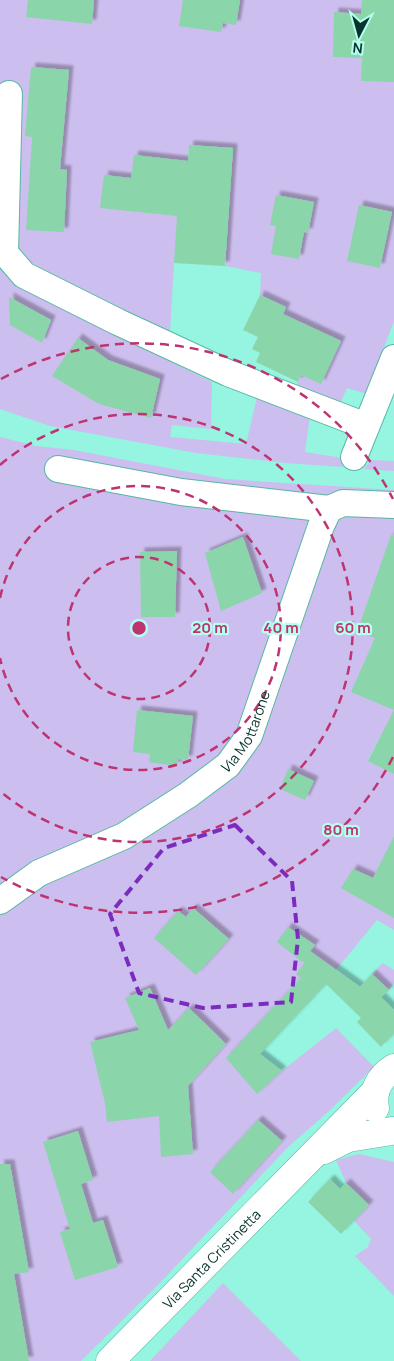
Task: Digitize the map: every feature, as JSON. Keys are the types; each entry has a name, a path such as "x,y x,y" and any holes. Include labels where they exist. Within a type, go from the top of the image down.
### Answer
{"main road":[{"name":"Via Santa Cristinetta","path":"110,1361 375,1092 383,1077 394,1068"},
{"name":"Via Santa Cristinetta","path":"375,1092 374,1103 377,1114 383,1124 393,1132"},
{"name":"Via Santa Cristinetta","path":"312,1156 348,1138 393,1132"}],"street":[{"path":"9,94 5,253 9,264 24,275 110,318 228,373 366,426"},
{"path":"354,457 394,358"},
{"path":"58,468 181,492 329,509 343,503 394,505"},
{"name":"Via Mottarone","path":"0,901 39,873 124,836 188,795 228,764 249,736 321,526 329,509"}],"highlighted area":[{"path":"235,825 292,881 298,939 291,1002 203,1008 139,993 110,914 164,848"}],"shaded area":[{"path":"0,0 394,0 394,321 367,394 347,388 340,404 296,386 301,375 280,320 286,308 260,295 261,273 225,266 233,148 189,145 187,185 174,263 170,332 83,293 16,253 14,285 212,382 211,429 172,425 170,437 246,444 257,397 310,416 305,452 343,458 342,467 196,453 50,426 0,409"},
{"path":"0,437 36,446 74,450 225,479 394,490 394,498 322,495 240,731 223,759 186,790 0,891"},
{"path":"371,460 394,461 394,471 364,469"},
{"path":"394,515 394,744 380,737 368,760 394,774 394,930 377,920 326,982 307,970 244,1039 282,1071 336,1028 374,1067 329,1111 288,1147 157,1286 81,1361 0,1361 0,913 42,885 231,770 334,516"},
{"path":"383,963 394,970 394,983 389,990 372,974"},
{"path":"359,1154 394,1162 394,1296 355,1256 368,1247 371,1239 354,1221 369,1205 346,1183 336,1160"},
{"path":"223,1283 301,1361 150,1361"}],"building":[{"path":"28,0 94,0 92,24 26,17"},
{"path":"183,0 240,0 236,25 223,23 221,32 179,26"},
{"path":"362,0 394,0 394,82 361,81 362,58 333,57 334,12 361,14"},
{"path":"31,67 69,70 60,169 67,170 64,232 26,230 32,137 25,136"},
{"path":"189,145 233,148 225,266 174,263 177,216 100,208 104,175 131,178 134,155 188,161"},
{"path":"276,195 314,202 308,233 304,232 299,259 271,254 276,226 270,225"},
{"path":"359,205 392,212 380,268 347,261"},
{"path":"260,295 286,307 283,314 341,341 321,384 301,375 298,382 256,362 260,353 252,349 258,337 243,330"},
{"path":"9,297 51,320 42,343 10,325"},
{"path":"78,338 108,360 160,379 151,418 99,404 52,376"},
{"path":"391,535 394,535 394,710 351,692 375,638 357,632"},
{"path":"243,537 262,593 221,611 205,553"},
{"path":"177,551 175,617 141,617 140,552"},
{"path":"137,710 193,716 188,760 178,759 177,766 149,762 150,754 133,752"},
{"path":"394,710 394,774 368,761"},
{"path":"288,769 314,781 305,800 280,789"},
{"path":"394,836 394,918 341,888 353,869 373,878"},
{"path":"193,908 229,939 196,975 154,938 178,911 186,917"},
{"path":"288,927 315,945 310,951 360,987 372,974 389,990 381,997 394,1010 394,1033 381,1047 357,1022 361,1018 326,984 260,1054 282,1071 257,1094 226,1058 301,978 296,974 305,963 277,942"},
{"path":"150,988 168,1030 189,1008 226,1044 188,1086 193,1154 161,1157 159,1116 107,1122 105,1103 90,1042 139,1030 125,998"},
{"path":"258,1120 282,1141 233,1194 210,1172"},
{"path":"78,1131 93,1180 81,1184 93,1223 103,1220 118,1267 75,1280 60,1232 70,1229 43,1142"},
{"path":"0,1164 10,1164 29,1272 14,1274 29,1361 0,1361"},
{"path":"330,1179 340,1189 346,1183 369,1205 341,1234 308,1202"}]}
